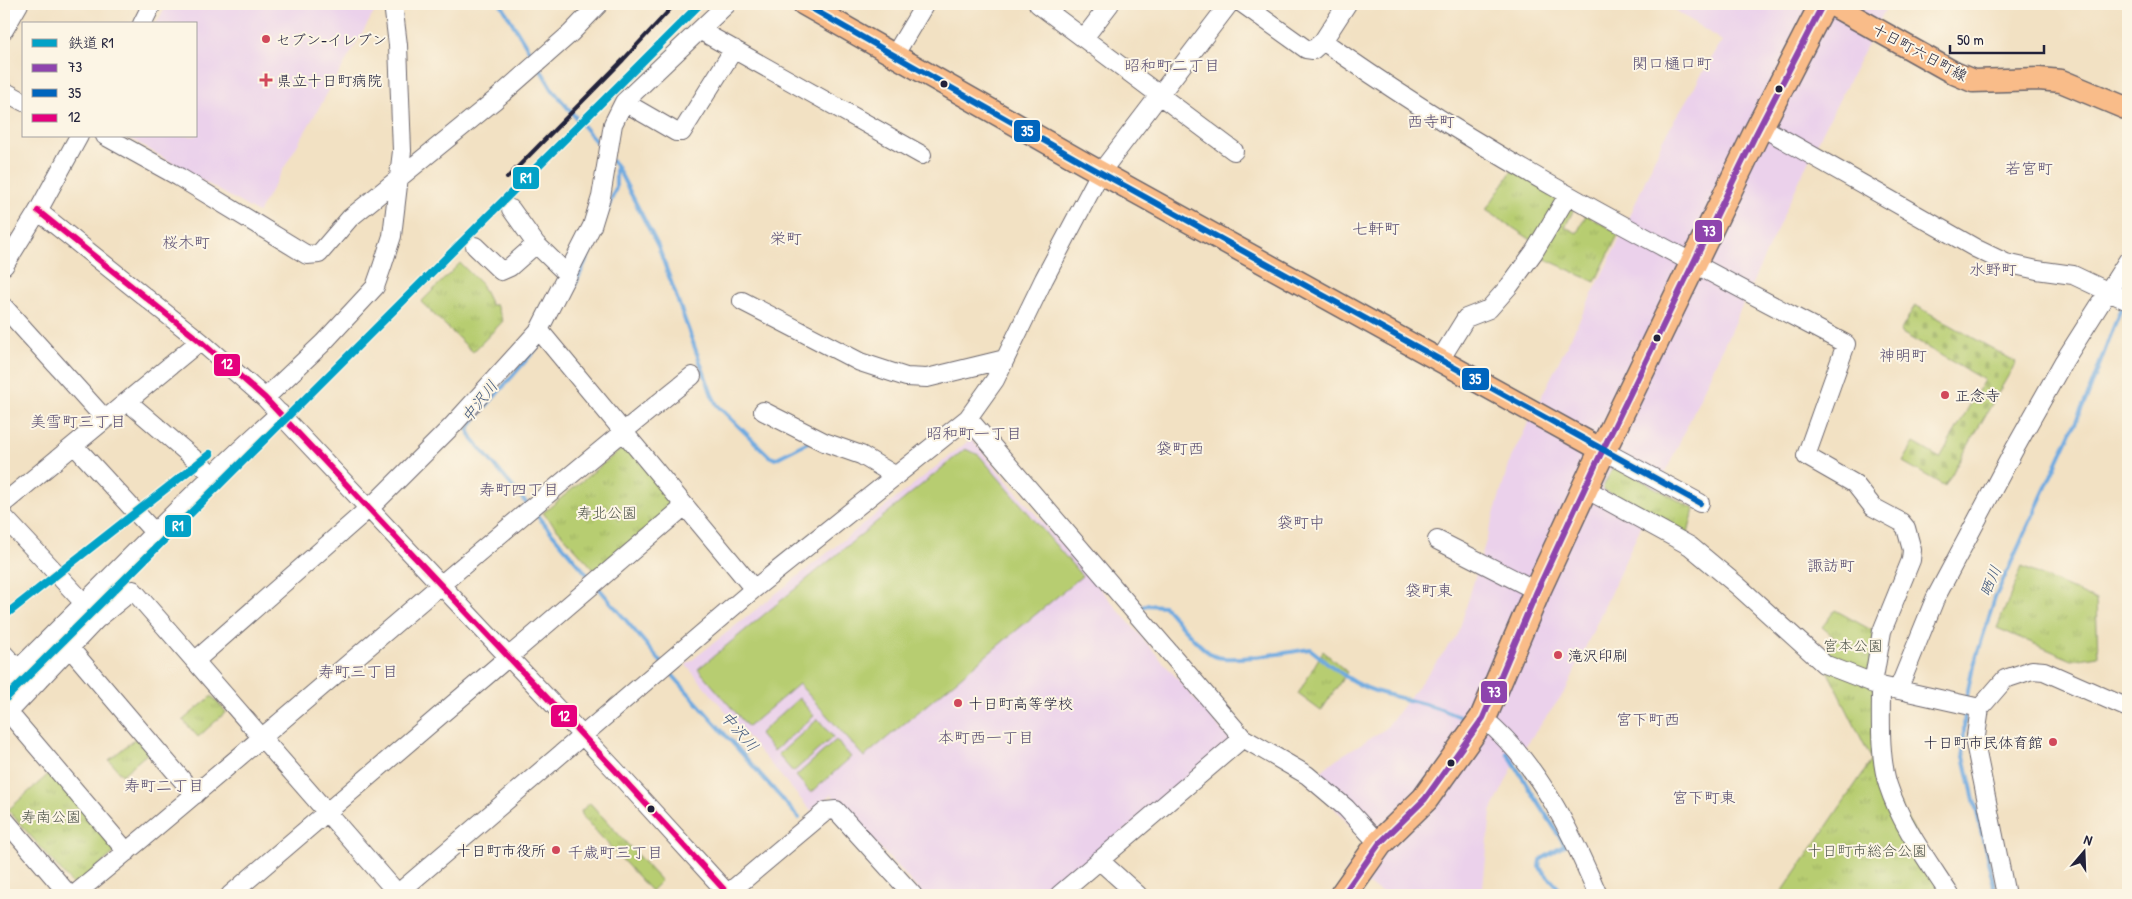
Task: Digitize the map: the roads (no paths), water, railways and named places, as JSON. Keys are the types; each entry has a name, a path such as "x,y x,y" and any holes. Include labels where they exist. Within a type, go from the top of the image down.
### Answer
{"highway":[{"path":"1343,895 1379,844 1425,799 1484,718 1537,591 1602,450 1760,126 1823,4"}],"main road":[{"path":"804,4 1100,173 1602,450"},
{"name":"十日町六日町線","path":"1831,4 1954,74 1973,81 2040,78 2061,81 2128,109"}],"street":[{"path":"4,30 19,4"},
{"path":"143,22 152,4"},
{"path":"265,398 323,343 375,287 392,236 401,176 402,151 398,45 394,4"},
{"path":"109,138 210,195 307,254 319,254 350,218 495,100 572,33 600,4"},
{"path":"195,661 369,509 452,426 539,330 592,226 601,197 613,124 624,102 701,31 727,4"},
{"path":"894,56 925,4"},
{"path":"1038,4 1234,151"},
{"path":"1084,38 1110,4"},
{"path":"127,852 6,714 96,620 133,590 398,895 754,589 968,418 995,380 1006,360 1044,279 1100,173 1232,4 1306,49 1313,50 1323,41 1347,4"},
{"path":"701,31 922,155"},
{"path":"1323,41 1379,81 1568,195 1846,344 1806,456 1855,484 1873,508 1902,522 1906,528 1912,550 1911,560 1882,631 1884,687 1881,720 1888,784 1905,823 1950,895"},
{"path":"624,102 676,132 682,132 734,49"},
{"path":"4,91 22,101"},
{"path":"1760,126 1976,249 2006,263 2073,275 2117,295"},
{"path":"4,266 38,211 78,138"},
{"path":"1440,360 1466,318 1489,309 1510,285 1534,252 1568,195"},
{"path":"511,209 536,244 568,275"},
{"path":"38,211 200,341 265,398 582,736 727,895 826,811 836,810 913,895"},
{"path":"475,246 501,271 510,268 536,244"},
{"path":"1884,687 1935,598 2019,442 2117,295 2128,260"},
{"path":"742,301 860,362 906,377 927,378 1006,360"},
{"path":"4,307 105,419"},
{"path":"539,330 754,589"},
{"path":"4,503 200,341"},
{"path":"74,895 195,795 440,584 692,376"},
{"path":"127,401 212,474"},
{"path":"763,411 824,442 862,455 896,476"},
{"path":"4,683 85,604 212,474 280,413"},
{"path":"968,418 1243,738 1307,775 1346,808 1379,844"},
{"path":"74,445 154,532"},
{"path":"1602,450 1700,503"},
{"path":"1584,488 1690,546 1738,586 1824,664 1884,687 1976,707"},
{"path":"230,895 685,506"},
{"path":"4,517 85,604"},
{"path":"1438,540 1537,591"},
{"path":"69,647 195,795"},
{"path":"4,654 18,669"},
{"path":"2006,895 1975,742 1976,707 2004,679 2032,670 2044,671 2128,708"},
{"path":"1484,718 1504,735 1528,764 1580,852 1598,895"},
{"path":"1059,895 1243,738"},
{"path":"4,819 69,895"},
{"path":"1099,860 1138,895"}],"waterway":[{"name":"中沢川","path":"501,4 534,59"},
{"name":"中沢川","path":"539,67 552,89 603,150"},
{"name":"中沢川","path":"601,225 616,188 616,165 612,161"},
{"path":"617,167 658,246 717,405 769,456 775,459 810,441"},
{"name":"中沢川","path":"549,332 566,305 597,236"},
{"name":"晒川","path":"1966,700 1972,671 1995,598 2088,395 2122,305"},
{"name":"中沢川","path":"528,505 473,440 468,430 475,419 542,342"},
{"name":"中沢川","path":"534,512 591,579"},
{"name":"中沢川","path":"597,586 662,663"},
{"path":"1138,610 1146,605 1164,606 1197,642 1217,657 1249,657 1310,649 1341,673 1366,688 1436,707 1470,722"},
{"name":"中沢川","path":"668,670 799,818"},
{"name":"晒川","path":"1965,709 1963,752 1996,895"},
{"path":"1507,753 1565,845 1540,860 1539,867 1565,895"}],"railway":[{"path":"507,178 675,4"}],"rail line":[{"name":"R1","path":"4,700 700,4"},
{"name":"R1","path":"4,616 210,454"}],"place":[{"name":"セブン-イレブン","path":"266,39"},
{"name":"県立十日町病院","path":"266,80"},
{"name":"正念寺","path":"1945,395"},
{"name":"滝沢印刷","path":"1558,655"},
{"name":"十日町高等学校","path":"958,703"},
{"name":"十日町市民体育館","path":"2053,742"},
{"name":"十日町市役所","path":"556,850"}],"district":[{"name":"関口樋口町","path":"1672,63"},
{"name":"昭和町二丁目","path":"1172,65"},
{"name":"西寺町","path":"1431,121"},
{"name":"若宮町","path":"2029,168"},
{"name":"七軒町","path":"1376,228"},
{"name":"栄町","path":"786,238"},
{"name":"桜木町","path":"186,242"},
{"name":"水野町","path":"1993,269"},
{"name":"神明町","path":"1903,355"},
{"name":"美雪町三丁目","path":"78,421"},
{"name":"昭和町一丁目","path":"974,433"},
{"name":"袋町西","path":"1180,448"},
{"name":"寿町四丁目","path":"519,489"},
{"name":"袋町中","path":"1301,522"},
{"name":"諏訪町","path":"1831,565"},
{"name":"袋町東","path":"1429,590"},
{"name":"寿町三丁目","path":"358,671"},
{"name":"宮下町西","path":"1648,719"},
{"name":"本町西一丁目","path":"986,737"},
{"name":"寿町二丁目","path":"164,785"},
{"name":"宮下町東","path":"1704,797"},
{"name":"千歳町三丁目","path":"615,852"}],"park label":[{"name":"寿北公園","path":"607,512"},
{"name":"宮本公園","path":"1853,645"},
{"name":"寿南公園","path":"51,816"},
{"name":"十日町市総合公園","path":"1867,850"}]}
